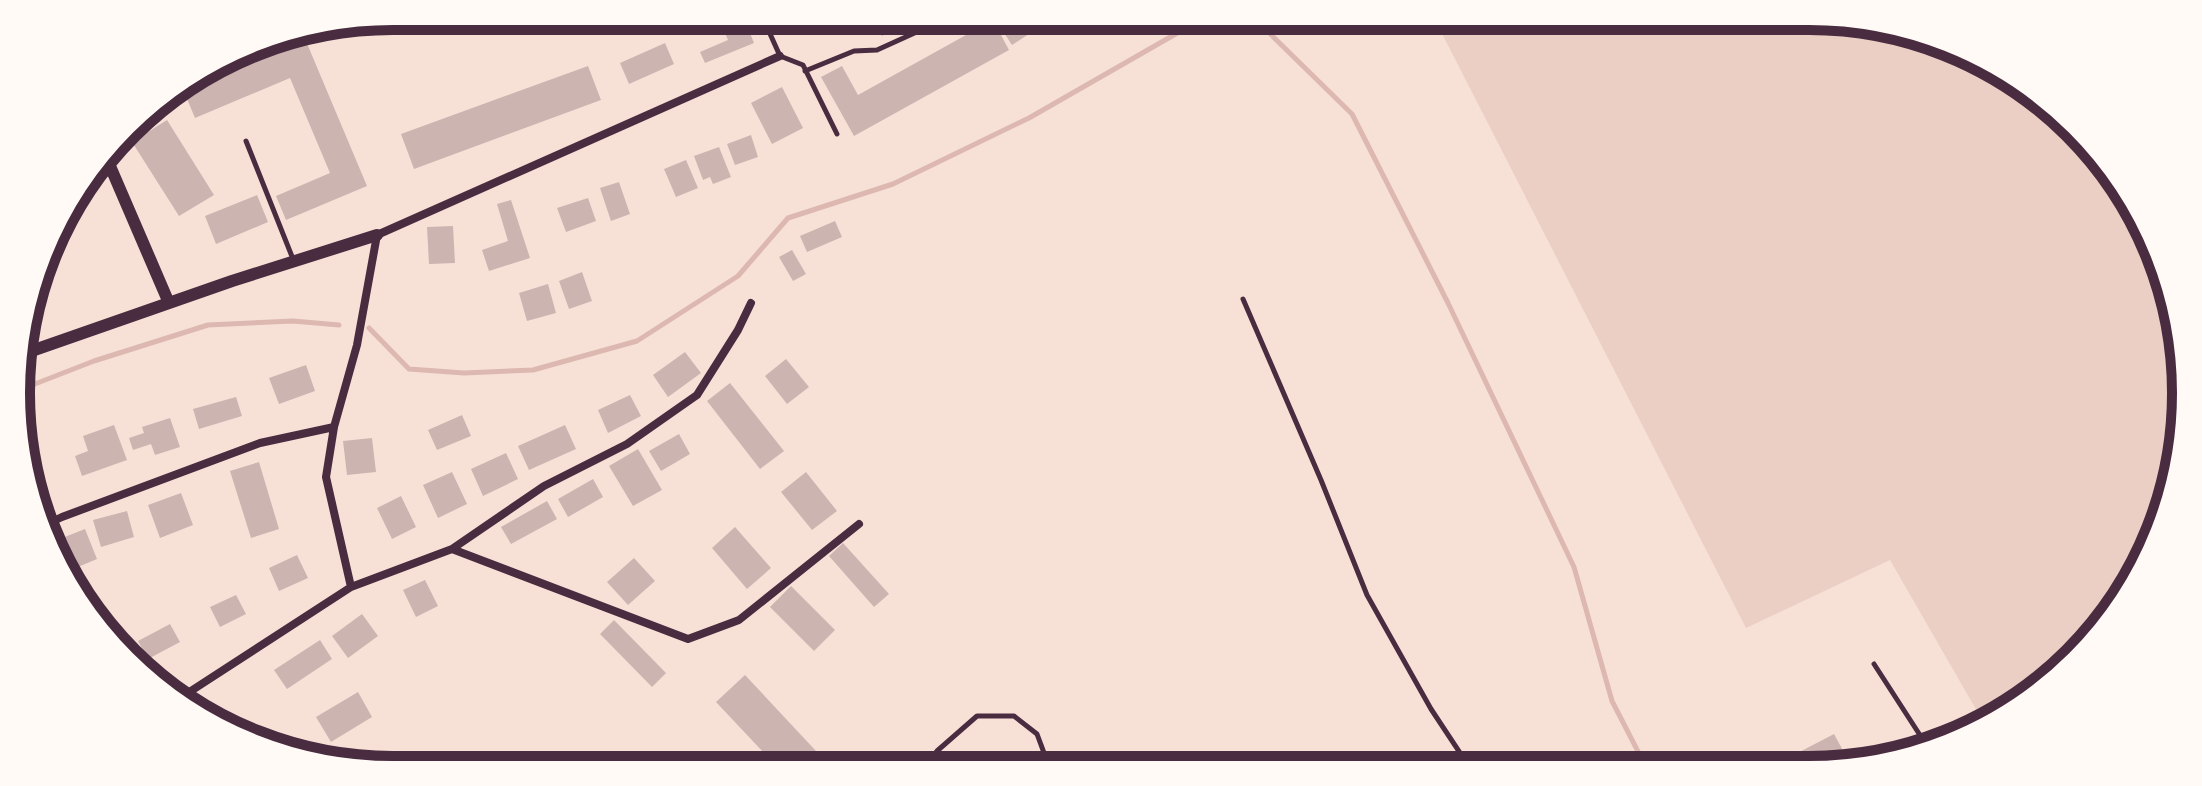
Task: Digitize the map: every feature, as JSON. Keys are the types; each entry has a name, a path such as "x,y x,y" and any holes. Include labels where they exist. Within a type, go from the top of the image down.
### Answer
{"street":[{"path":"33,351 377,235 780,56"},
{"path":"110,166 169,303"},
{"path":"351,587 326,477 334,427 357,345 377,235"},
{"path":"188,693 351,587 452,549 544,486 627,444 697,395 738,330 751,303"},
{"path":"54,521 260,443 334,427"},
{"path":"452,549 688,639 739,620 859,524"}],"lane":[{"path":"768,30 780,56 803,65 837,134"},
{"path":"805,71 854,51 877,50 921,30"},
{"path":"246,141 293,262"},
{"path":"1243,299 1367,595 1431,709 1462,756"},
{"path":"1874,664 1922,738"},
{"path":"933,756 977,716 1014,716 1037,734 1045,756"}],"shaded area":[{"path":"1440,30 1809,30 1856,33 1903,42 1970,67 2030,105 2066,136 2097,172 2135,232 2160,299 2169,346 2172,393 2169,440 2160,487 2135,554 2111,595 2066,650 2011,695 1979,714 1890,560 1746,628"}],"building":[{"path":"724,30 749,30 754,43 705,63 700,52 728,40"},
{"path":"878,30 892,30 882,36"},
{"path":"975,30 998,30 1009,50 854,136 821,77 842,66 858,95"},
{"path":"1002,30 1035,30 1012,45"},
{"path":"306,41 367,186 286,220 276,196 330,173 290,78 195,118 185,95 191,91 232,67"},
{"path":"665,43 674,64 629,84 620,63"},
{"path":"588,66 601,100 414,169 401,134"},
{"path":"782,87 803,128 772,144 751,103"},
{"path":"167,120 214,195 179,216 132,142"},
{"path":"751,135 758,157 735,165 727,144"},
{"path":"719,147 731,177 713,184 710,177 703,180 694,156"},
{"path":"686,160 698,188 676,197 664,169"},
{"path":"619,182 630,214 611,221 600,188"},
{"path":"257,195 268,222 216,244 205,216"},
{"path":"588,198 596,221 566,232 557,208"},
{"path":"511,200 530,258 489,271 482,250 508,241 497,204"},
{"path":"835,221 842,237 807,252 800,236"},
{"path":"453,226 455,263 429,264 427,227"},
{"path":"792,250 806,274 793,281 779,257"},
{"path":"582,272 592,301 569,309 559,281"},
{"path":"548,284 556,313 527,321 519,293"},
{"path":"685,352 701,373 668,397 653,375"},
{"path":"786,359 809,387 787,404 765,376"},
{"path":"306,365 315,391 279,404 269,378"},
{"path":"730,383 784,451 760,469 707,401"},
{"path":"630,395 641,416 608,433 598,410"},
{"path":"236,397 242,416 199,429 193,409"},
{"path":"462,415 471,436 437,450 428,430"},
{"path":"170,418 180,447 155,455 151,444 133,450 129,438 144,433 142,427"},
{"path":"114,425 127,460 82,476 75,456 88,451 83,436"},
{"path":"565,425 576,449 529,470 518,446"},
{"path":"679,434 690,454 661,471 649,451"},
{"path":"372,438 376,472 347,475 343,441"},
{"path":"638,449 662,490 633,506 609,466"},
{"path":"506,453 518,479 483,496 471,469"},
{"path":"259,462 279,529 251,538 230,471"},
{"path":"452,472 467,504 438,518 423,485"},
{"path":"806,472 837,511 812,530 781,492"},
{"path":"593,479 603,497 568,517 558,499"},
{"path":"181,493 193,525 160,538 148,505"},
{"path":"401,496 416,527 392,539 377,508"},
{"path":"547,501 557,519 511,544 501,527"},
{"path":"127,511 134,537 101,547 93,520"},
{"path":"735,527 771,568 747,589 712,548"},
{"path":"85,529 97,559 75,568 61,539"},
{"path":"843,543 889,594 874,607 829,556"},
{"path":"297,555 308,578 279,591 269,568"},
{"path":"634,558 655,581 628,605 607,582"},
{"path":"425,580 438,606 416,617 403,590"},
{"path":"791,586 835,630 814,651 770,607"},
{"path":"236,595 246,614 220,627 210,607"},
{"path":"362,614 378,636 348,658 332,636"},
{"path":"614,620 666,673 652,687 600,634"},
{"path":"170,624 180,642 148,659 138,641"},
{"path":"320,640 332,659 287,689 274,670"},
{"path":"745,675 816,751 811,756 767,756 716,702"},
{"path":"358,692 372,717 331,742 316,717"},
{"path":"1834,734 1845,754 1809,756 1792,756"}],"waterway":[{"path":"369,328 409,369 464,373 533,370 637,341 738,276 788,218 893,184 1029,118 1183,30"},
{"path":"1266,30 1352,114 1448,303 1574,567 1612,701 1640,756"},
{"path":"30,386 94,361 208,325 293,321 339,325"}]}
